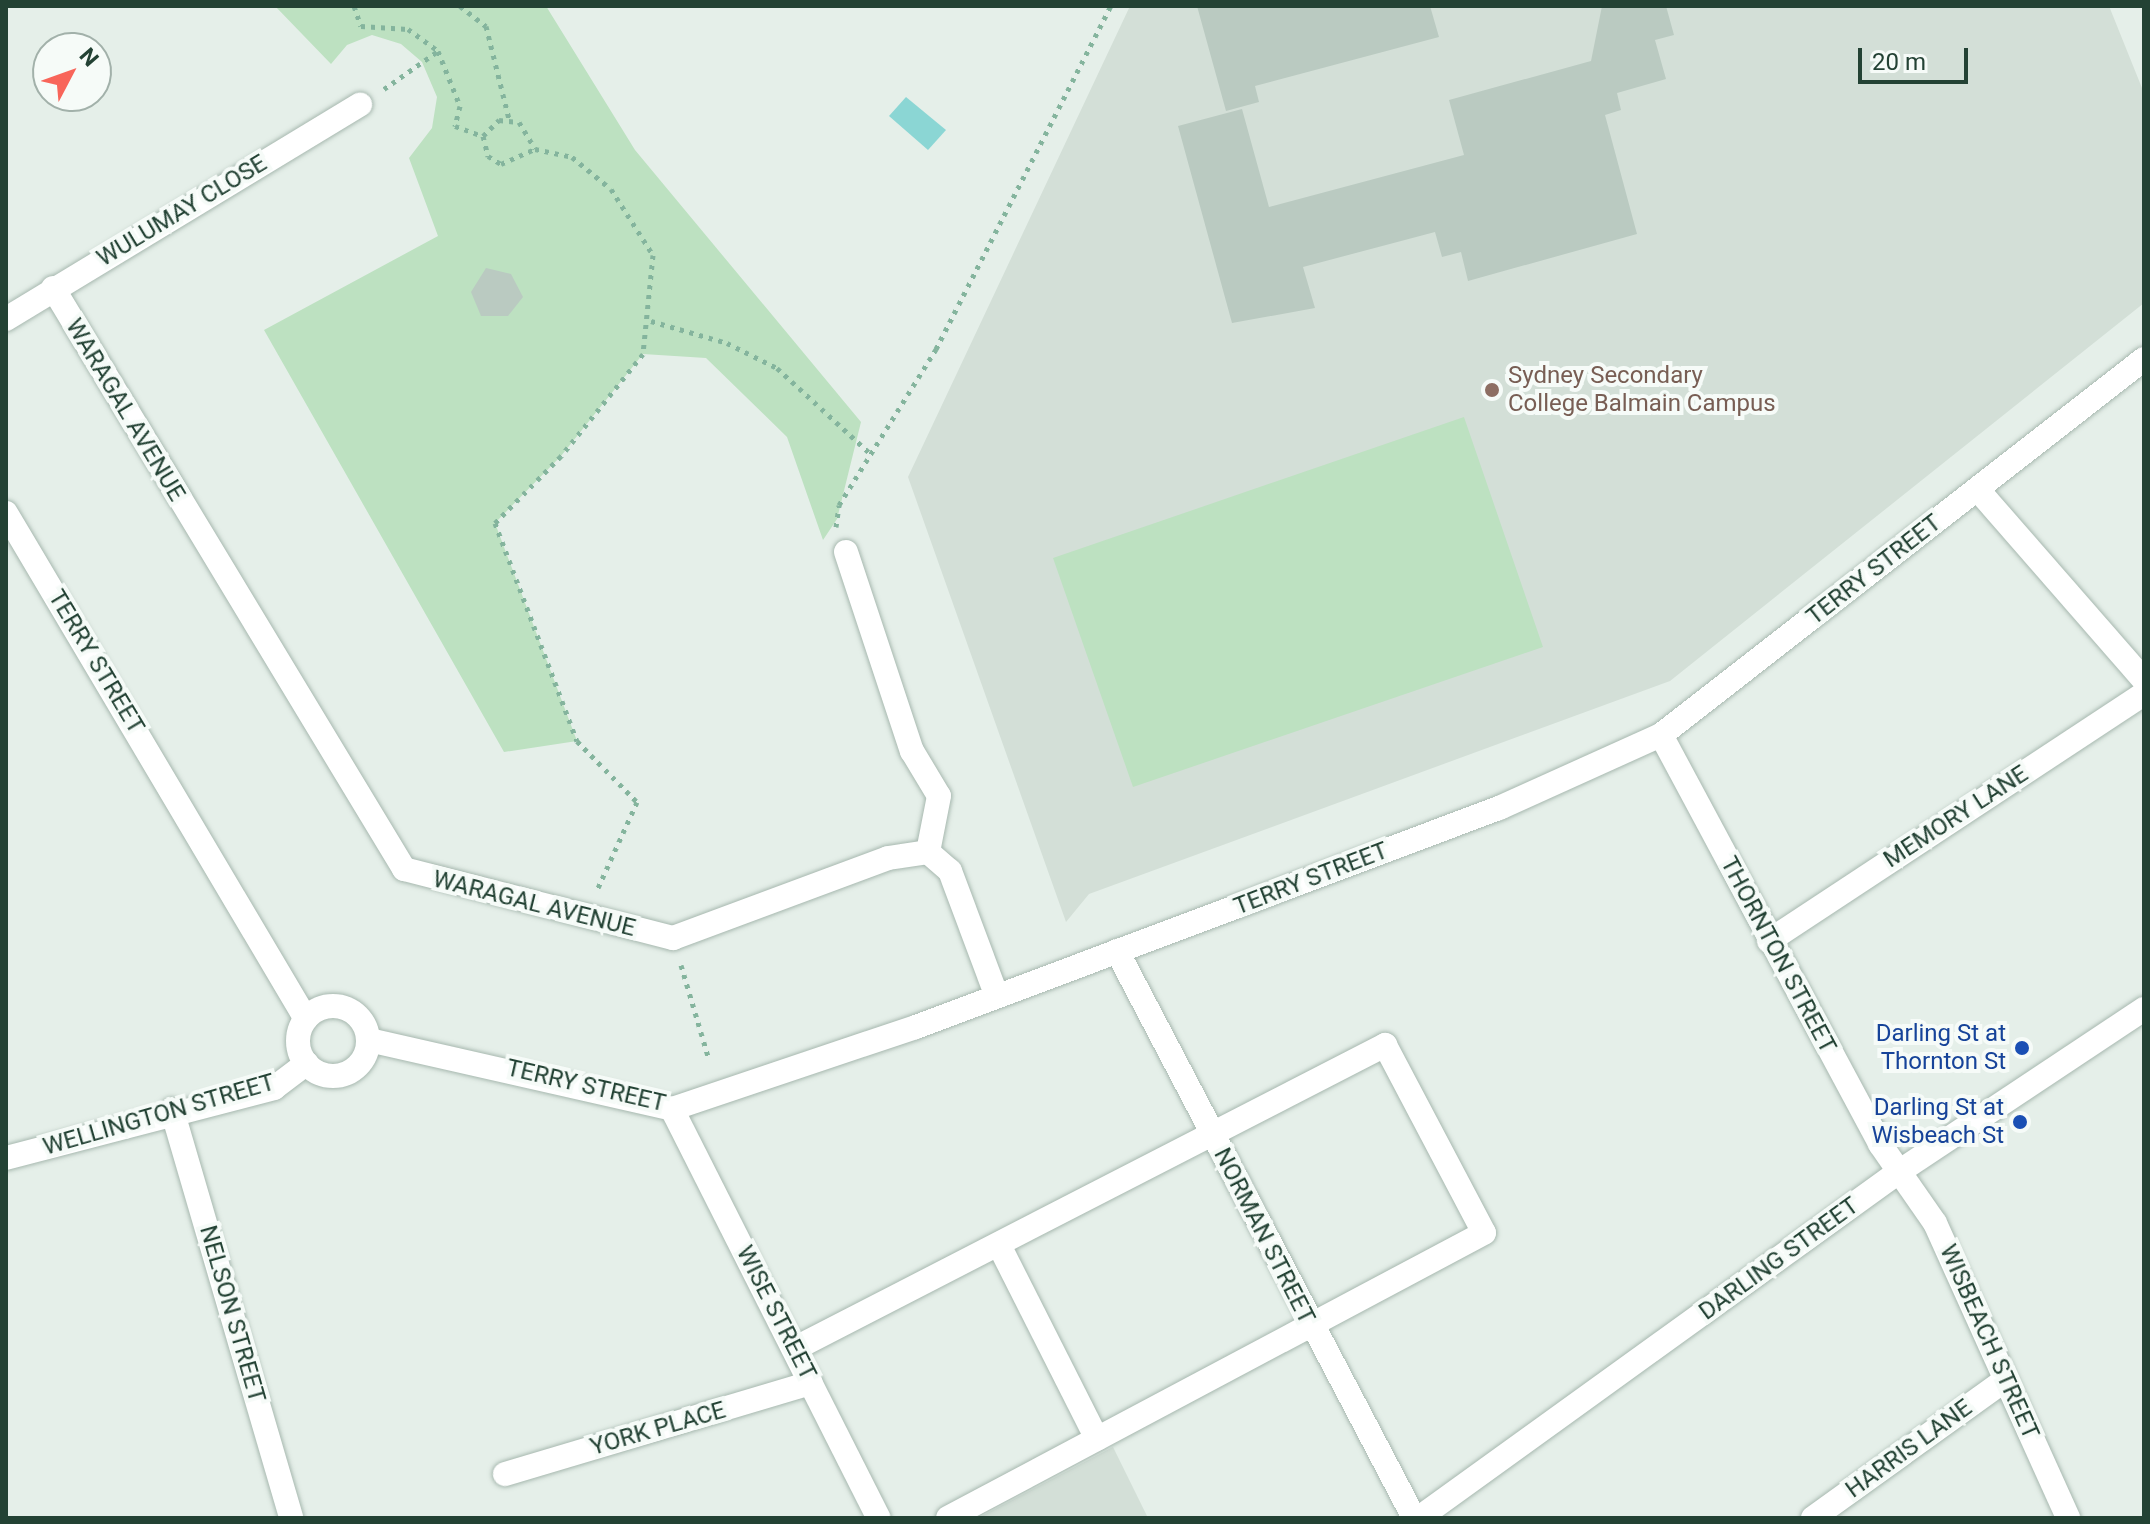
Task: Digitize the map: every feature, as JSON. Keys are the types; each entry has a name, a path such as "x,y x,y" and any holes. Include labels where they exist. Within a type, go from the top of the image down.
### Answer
{"street":[{"name":"WULUMAY CLOSE","path":"6,319 360,105"},
{"name":"WARAGAL AVENUE","path":"53,288 404,869 673,938"},
{"name":"TERRY STREET","path":"369,1040 672,1109 1117,951 1499,808 1661,735 2144,359"},
{"path":"1978,490 2144,680"},
{"name":"TERRY STREET","path":"6,513 306,1019"},
{"path":"846,552 912,751 939,796 928,852"},
{"name":"MEMORY LANE","path":"1769,941 2144,694"},
{"name":"THORNTON STREET","path":"1661,735 1769,941 1900,1171"},
{"path":"673,938 888,858 928,852 950,871 996,994"},
{"name":"NORMAN STREET","path":"1117,951 1311,1327 1417,1518"},
{"path":"327,1006 350,1010 369,1040 363,1060 346,1074 325,1075 307,1063 298,1041 306,1019 327,1006"},
{"name":"DARLING STREET","path":"1417,1518 1900,1171 2144,1009"},
{"path":"794,1349 1385,1045 1484,1233 948,1518"},
{"name":"WELLINGTON STREET","path":"6,1158 172,1110 274,1088 307,1063"},
{"name":"WISE STREET","path":"672,1109 879,1518"},
{"name":"NELSON STREET","path":"172,1110 291,1518"},
{"name":"WISBEACH STREET","path":"1900,1171 1935,1223 2068,1518"},
{"path":"999,1245 1097,1439"},
{"name":"HARRIS LANE","path":"1813,1518 2005,1380"},
{"name":"YORK PLACE","path":"505,1474 811,1383"}],"path":[{"path":"354,6 361,26 408,29 438,51 460,106 455,126 483,136"},
{"path":"460,6 486,26 509,119 527,129 535,149"},
{"path":"846,552 836,528 839,505 936,349 1111,6"},
{"path":"360,105 438,51"},
{"path":"483,136 509,119"},
{"path":"483,136 488,156 501,164 535,149 572,157 593,171 637,219 653,255 651,321 643,354 621,383 495,523 577,741 637,802 585,917"},
{"path":"651,321 727,343 777,368 871,454"},
{"path":"673,938 708,1056"}],"shaded area":[{"name":"Sydney Secondary College Balmain Campus","path":"1130,6 2109,6 2144,93 2144,303 1670,681 1089,894 1066,922 908,477"},
{"path":"1113,1447 1148,1518 978,1518"}],"green space":[{"path":"275,6 546,6 635,150 861,422 837,519 823,540 787,437 706,358 643,354 561,456 495,523 577,741 504,752 264,330 438,236 409,158 432,128 437,97 422,62 401,44 372,35 347,45 331,64"},
{"path":"1464,417 1543,647 1133,787 1053,558"}],"water":[{"path":"906,97 946,130 928,150 889,116"}],"building":[{"path":"1197,6 1430,6 1439,37 1255,86 1259,102 1226,111"},
{"path":"1602,6 1666,6 1674,35 1655,40 1666,79 1617,93 1621,110 1605,115 1637,234 1468,281 1461,252 1442,257 1435,232 1303,267 1315,308 1232,323 1178,126 1242,109 1269,207 1464,155 1449,100 1591,61"},
{"path":"486,268 511,274 523,297 508,316 481,316 471,292"}],"place":[{"name":"Sydney Secondary College Balmain Campus","path":"1492,390"},
{"name":"Darling St at Thornton St","path":"2022,1048"},
{"name":"Darling St at Wisbeach St","path":"2020,1122"}]}
